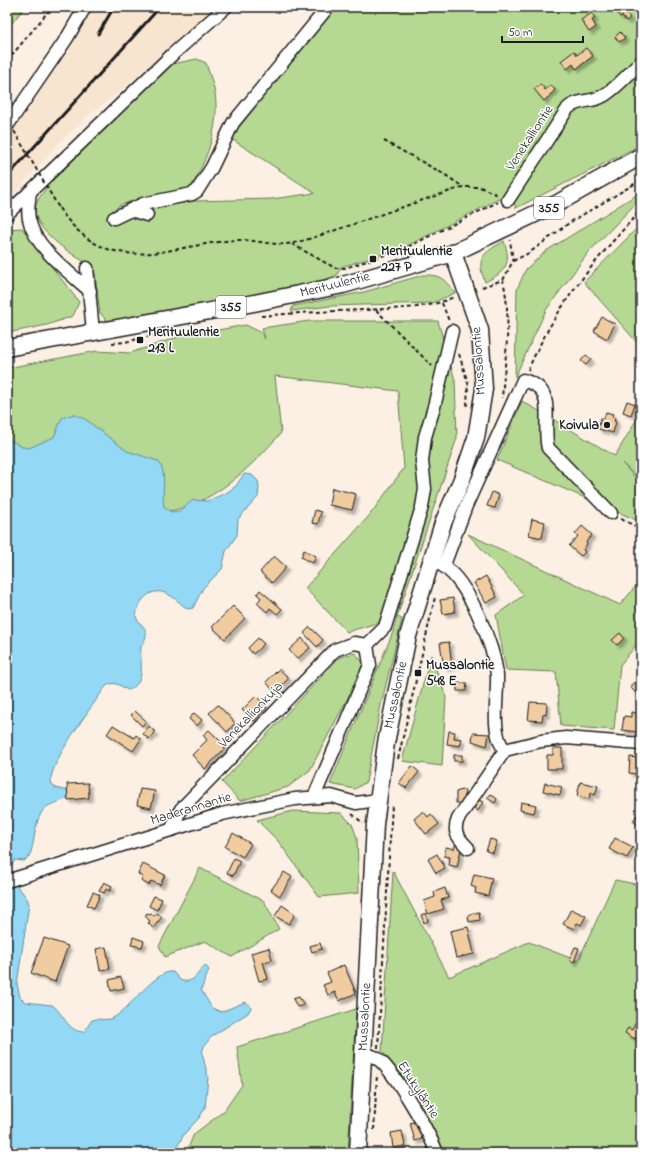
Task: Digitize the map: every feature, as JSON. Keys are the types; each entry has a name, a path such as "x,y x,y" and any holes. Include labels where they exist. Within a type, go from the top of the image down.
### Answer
{"main road":[{"name":"Merituulentie","path":"7,348 254,303 343,285 453,253 558,203 641,156"},
{"name":"Mussalontie","path":"358,1153 370,1056 385,801 386,743 408,636 438,563 443,523 462,479 476,438 484,389 480,330 453,253"}],"street":[{"path":"7,126 67,38 85,7"},
{"path":"7,214 169,58 226,7"},
{"path":"114,218 143,204 197,192 212,167 233,123 328,7"},
{"name":"Venekalliontie","path":"508,200 568,108 573,103 601,97 611,91 641,62"},
{"path":"30,192 28,207 29,221 36,237 50,255 90,291"},
{"path":"132,210 147,215"},
{"path":"87,268 93,332"},
{"path":"314,797 370,664 367,645 385,627 422,507 425,489 422,461 425,437 452,331"},
{"path":"505,750 499,744 497,730 497,676 494,655 473,603 461,583 438,563 466,506 523,380 539,388 543,393 546,408 545,435 548,448 614,515"},
{"name":"Venekallionkuja","path":"171,830 181,809 335,650 354,643 367,645"},
{"path":"468,848 456,836 454,827 505,750 542,741 566,738 641,744"},
{"name":"Maderannantie","path":"11,880 222,814 295,798 331,796 356,803 385,801"},
{"name":"Etukyläntie","path":"370,1056 389,1071 409,1100 432,1140 437,1153"}],"path":[{"path":"7,61 52,7"},
{"path":"7,119 59,208 74,227 94,242 107,248 132,254 165,253 236,240 292,244 463,187 480,187 508,200"},
{"path":"384,141 444,174 463,187"},
{"path":"513,261 529,253 569,223 641,180"},
{"path":"292,244 335,268 345,268 404,249 497,203 508,200"},
{"path":"523,380 541,339 568,296 602,252 641,210"},
{"path":"501,402 507,356 508,324 506,294 503,280 513,261 510,238"},
{"path":"482,287 503,280"},
{"path":"255,317 376,309 410,309 442,302 457,296"},
{"path":"442,302 452,331"},
{"path":"376,309 429,361 441,378"},
{"path":"125,342 154,337 167,332"},
{"path":"459,354 468,383 466,412"},
{"path":"614,515 641,529"},
{"path":"397,765 437,591"},
{"path":"373,1137 370,1056 385,801"}],"shaded area":[{"path":"93,7 215,7 123,89 89,115 53,149 7,203 7,135 32,105"}],"green space":[{"path":"7,7 25,7 7,29"},
{"path":"336,7 641,7 641,145 516,208 513,199 507,195 403,248 341,267 337,275 317,283 115,322 106,320 100,313 94,267 67,251 49,235 37,218 35,210 36,203 48,185 172,64 197,59 206,63 215,93 216,118 207,154 191,188 120,205 110,213 111,220 117,223 144,210 195,201 272,199 315,193 230,138"},
{"path":"641,192 641,198 588,253 546,310 515,377 517,289 526,269 546,251"},
{"path":"641,224 641,347 584,282"},
{"path":"22,228 79,302 73,316 47,325 7,333 7,229"},
{"path":"504,241 507,256 505,266 498,275 485,282 482,274 481,261 491,249"},
{"path":"423,275 434,276 442,279 455,293 432,303 330,306 291,311 293,306 364,292"},
{"path":"309,321 438,321 455,380 457,438 397,617 347,632 305,588 369,516 404,468 398,391 275,376 281,433 247,469 234,480 205,499 175,510 140,510 7,486 7,368 97,351 130,353 178,337 246,325 262,333 265,339 262,328"},
{"path":"522,401 615,456 641,412 641,481 622,463 641,484 641,522 497,460"},
{"path":"468,534 620,605 641,580 641,639 620,665 614,730 561,726 556,672 506,670 496,615 524,595"},
{"path":"397,617 402,619 381,705 366,782 355,789 330,784 393,632"},
{"path":"355,653 365,665 310,770 288,787 240,801 222,782 340,657"},
{"path":"431,655 446,697 442,766 402,761"},
{"path":"293,811 341,813 352,824 357,838 359,893 319,897 278,841 257,820"},
{"path":"200,868 264,901 279,929 232,957 205,941 165,957 159,946"},
{"path":"393,871 449,977 529,942 578,961 615,880 641,885 641,1153 443,1153 416,1092 382,1051"},
{"path":"356,1009 348,1153 186,1153 194,1134 224,1111 242,1085 237,1047"}],"water":[{"path":"74,414 85,419 127,451 158,461 164,477 164,507 171,512 180,511 193,500 207,501 226,493 236,486 244,474 252,475 258,481 259,487 258,497 238,519 237,535 226,551 222,569 203,588 193,608 188,609 171,596 164,593 153,593 143,599 137,610 136,616 146,634 141,647 141,671 138,682 134,687 128,690 115,684 109,684 106,686 82,720 62,751 51,776 53,786 69,791 68,797 45,808 41,813 38,819 29,857 24,861 15,860 11,867 10,873 15,884 27,899 29,904 17,984 20,997 25,1002 52,1005 73,1029 84,1032 92,1020 113,1018 127,1007 151,983 166,973 173,972 180,980 189,981 195,977 205,965 209,970 201,990 212,1008 221,1012 245,1002 250,1005 251,1008 248,1013 212,1036 204,1046 202,1053 208,1077 205,1108 199,1118 184,1134 174,1153 7,1153 7,438 22,447 29,448 54,437 62,418"}],"building":[{"path":"620,7 630,18 626,21 622,16 620,17 614,8"},
{"path":"592,13 595,18 592,20 596,27 589,32 581,20"},
{"path":"620,32 625,38 619,42 615,37"},
{"path":"586,48 593,56 576,69 573,64 567,69 561,61 574,51 577,55"},
{"path":"541,84 545,90 551,85 555,90 544,101 534,89"},
{"path":"602,317 615,324 607,339 594,331"},
{"path":"586,355 591,359 586,365 581,361"},
{"path":"627,401 635,404 631,415 623,412"},
{"name":"Koivula","path":"606,412 613,414 612,417 615,418 614,421 616,422 613,433 598,429 601,418 604,418"},
{"path":"332,488 356,494 352,510 329,505"},
{"path":"492,492 499,495 495,508 487,506"},
{"path":"315,510 321,512 318,524 312,523"},
{"path":"532,519 545,522 542,538 529,535"},
{"path":"582,526 592,535 586,542 587,544 583,550 585,552 581,556 569,546 578,536 575,534"},
{"path":"304,550 316,556 313,563 301,557"},
{"path":"274,556 286,567 272,583 260,572"},
{"path":"486,576 497,597 486,603 474,583"},
{"path":"260,590 282,609 277,614 270,608 267,612 257,603 261,598 257,594"},
{"path":"453,598 455,612 443,614 440,600"},
{"path":"233,606 245,618 225,639 212,627"},
{"path":"310,627 323,640 317,647 304,633"},
{"path":"620,633 624,638 617,645 612,640"},
{"path":"258,638 264,644 253,654 248,648"},
{"path":"302,638 310,648 297,659 289,650"},
{"path":"449,642 452,667 444,668 440,643"},
{"path":"279,669 289,678 275,692 266,682"},
{"path":"634,682 641,688 640,697 630,687"},
{"path":"457,683 467,683 466,691 457,691"},
{"path":"256,696 267,707 254,721 242,710"},
{"path":"530,702 547,703 546,715 543,714 542,721 528,720"},
{"path":"218,705 235,723 227,732 209,713"},
{"path":"135,711 146,721 142,726 131,715"},
{"path":"631,712 640,714 638,732 622,730 624,716 631,717"},
{"path":"194,713 202,720 197,726 189,719"},
{"path":"113,725 134,738 136,735 141,739 133,751 107,734"},
{"path":"149,726 155,732 149,739 143,734"},
{"path":"209,730 226,747 205,769 192,755 207,740 203,735"},
{"path":"449,731 455,732 454,738 462,739 460,746 447,744"},
{"path":"473,733 489,734 487,746 472,741"},
{"path":"553,748 562,748 562,769 547,769 547,755 553,755"},
{"path":"454,755 462,755 462,761 454,761"},
{"path":"630,757 637,758 636,774 629,773"},
{"path":"412,766 419,772 406,788 399,783"},
{"path":"580,782 598,786 595,795 590,793 589,799 577,796"},
{"path":"88,783 89,798 68,800 67,784"},
{"path":"545,783 562,787 560,795 543,791"},
{"path":"140,789 155,791 151,808 137,805"},
{"path":"465,790 464,803 456,803 456,792"},
{"path":"491,794 497,799 495,803 487,798"},
{"path":"479,800 483,802 478,811 474,808"},
{"path":"521,802 536,805 534,813 520,810"},
{"path":"641,809 641,827 633,821"},
{"path":"423,811 428,817 431,814 439,824 426,834 414,819"},
{"path":"233,833 251,844 243,857 225,847"},
{"path":"615,838 633,847 627,858 609,849"},
{"path":"490,839 497,841 493,853 486,851"},
{"path":"456,843 462,844 457,867 449,865 450,857 444,856 446,847 454,849"},
{"path":"437,854 445,868 436,873 428,859"},
{"path":"234,858 240,861 233,876 227,873"},
{"path":"143,864 165,875 160,885 151,881 149,885 141,881 143,877 138,874"},
{"path":"284,872 292,877 280,896 271,890"},
{"path":"474,874 492,878 488,896 475,893 476,888 471,886"},
{"path":"104,882 112,886 110,891 106,889 104,893 99,891"},
{"path":"445,888 448,898 441,900 444,909 428,914 424,901 435,897 434,892"},
{"path":"93,892 100,895 94,908 87,905"},
{"path":"154,896 162,899 157,910 149,906"},
{"path":"282,905 295,914 289,924 275,916"},
{"path":"571,909 586,916 581,925 577,923 574,929 563,924"},
{"path":"479,912 480,920 469,922 468,915"},
{"path":"147,913 151,913 154,916 157,913 162,917 153,928 148,923 150,921 145,916"},
{"path":"426,913 428,921 424,923 421,915"},
{"path":"468,927 474,954 456,958 450,931"},
{"path":"133,937 144,941 142,947 131,945"},
{"path":"44,938 68,946 55,982 31,973"},
{"path":"320,943 322,949 312,952 310,946"},
{"path":"106,947 110,969 100,970 96,949"},
{"path":"575,947 579,948 574,962 571,961 570,958"},
{"path":"269,948 272,960 263,962 268,979 259,981 251,953"},
{"path":"344,965 356,993 339,1001 335,992 328,995 323,985 331,982 327,973"},
{"path":"121,977 124,988 111,991 109,980"},
{"path":"299,997 304,1005 297,1007 293,999"},
{"path":"637,1020 641,1022 641,1030 635,1039 625,1033 628,1028 632,1030"},
{"path":"417,1121 422,1139 415,1141 410,1123"},
{"path":"402,1131 405,1146 393,1148 391,1133"}],"railway":[{"path":"98,34 114,7"},
{"path":"7,177 160,7"}],"place":[{"name":"Merituulentie 227 P","path":"373,259"},
{"name":"Merituulentie 213 L","path":"140,340"},
{"name":"Koivula","path":"607,425"},
{"name":"Mussalontie 548 E","path":"418,673"}]}
